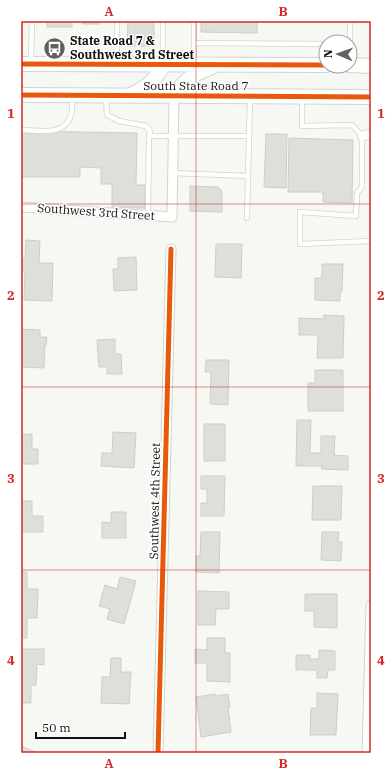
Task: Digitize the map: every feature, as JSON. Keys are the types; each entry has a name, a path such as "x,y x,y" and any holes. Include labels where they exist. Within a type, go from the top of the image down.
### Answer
{"main road":[{"name":"South State Road 7","path":"26,64 318,65"},
{"path":"129,96 151,83 158,75 163,64"},
{"path":"174,96 189,78 218,64"},
{"path":"358,65 371,66"},
{"name":"South State Road 7","path":"21,95 371,97"}],"street":[{"path":"172,173 174,96"},
{"name":"Southwest 3rd Street","path":"21,207 172,217 172,173"},
{"name":"Southwest 4th Street","path":"158,753 171,249"},
{"path":"367,753 371,605"}],"lane":[{"path":"26,64 32,21"},
{"path":"116,64 117,21"},
{"path":"163,21 163,64"},
{"path":"194,21 194,64"},
{"path":"350,21 350,34"},
{"path":"194,43 318,44"},
{"path":"21,130 57,130 63,128 71,115 72,95"},
{"path":"106,95 107,115 119,121 146,126 150,130 148,215"},
{"path":"247,218 250,96"},
{"path":"302,96 302,126 352,125 366,135 362,187 357,193 356,216 300,212 300,244 371,241"},
{"path":"149,136 249,136"},
{"path":"172,173 248,176"}],"building":[{"path":"47,21 72,21 72,27 47,27"},
{"path":"82,21 100,21 100,24 82,24"},
{"path":"128,21 154,21 154,46 127,46"},
{"path":"201,21 257,21 257,33 201,32"},
{"path":"21,131 137,133 136,185 145,185 145,208 112,208 112,184 101,184 101,168 80,167 80,177 21,177"},
{"path":"266,134 287,134 286,188 264,187"},
{"path":"289,138 353,140 352,203 323,202 323,192 288,192"},
{"path":"190,186 218,187 222,191 222,212 190,211"},
{"path":"26,240 40,241 39,263 53,263 52,301 24,300 25,272 21,272 21,258 25,258"},
{"path":"216,244 242,244 241,278 215,277"},
{"path":"136,257 137,290 114,291 113,269 118,269 118,258"},
{"path":"322,264 343,264 340,301 315,300 315,278 322,278"},
{"path":"324,315 344,316 343,358 317,358 318,335 299,335 299,318 324,319"},
{"path":"21,329 40,330 40,337 47,337 46,345 45,344 44,368 21,367"},
{"path":"115,339 115,354 121,354 122,374 107,374 107,367 99,367 97,340"},
{"path":"206,360 229,360 228,405 210,404 211,372 205,372"},
{"path":"315,370 343,370 343,411 308,411 308,383 315,383"},
{"path":"297,420 311,420 310,453 321,453 321,436 335,436 334,455 348,456 348,470 321,469 322,466 296,466"},
{"path":"204,424 225,424 225,461 204,461"},
{"path":"113,432 136,433 134,468 101,466 102,453 112,453"},
{"path":"21,434 32,434 32,449 38,449 38,464 21,464"},
{"path":"201,476 225,476 224,516 201,516 201,503 207,503 207,489 201,489"},
{"path":"313,486 342,486 341,520 312,520"},
{"path":"21,501 32,501 32,516 43,516 43,532 21,532"},
{"path":"111,512 126,512 126,538 102,538 102,522 111,523"},
{"path":"201,532 220,532 219,573 196,572 196,556 200,556"},
{"path":"322,532 339,532 338,542 342,542 341,561 321,560"},
{"path":"21,572 27,572 27,589 38,589 37,618 27,618 27,638 21,638"},
{"path":"120,577 136,581 124,624 107,619 110,609 99,606 105,585 117,589"},
{"path":"198,591 229,592 229,609 216,609 215,625 198,625"},
{"path":"305,594 337,594 337,628 314,627 314,611 305,611"},
{"path":"207,638 225,638 225,653 230,653 230,682 207,681 207,663 195,663 195,649 207,650"},
{"path":"21,649 44,649 44,665 37,664 36,685 31,685 31,703 21,703"},
{"path":"319,650 335,651 335,670 328,670 327,678 317,678 317,670 296,670 296,655 310,655 310,659 319,659"},
{"path":"111,658 121,658 121,672 131,672 129,704 101,703 102,677 110,677"},
{"path":"317,693 338,694 336,735 310,735 311,708 317,708"},
{"path":"215,694 216,696 228,694 231,732 201,737 196,697"},
{"path":"21,746 38,753 21,753"}],"cycle path":[{"path":"21,64 318,65"},
{"path":"21,95 371,97"},
{"path":"158,753 171,249"}],"place":[{"name":"State Road 7 & Southwest 3rd Street","path":"55,48"}]}
